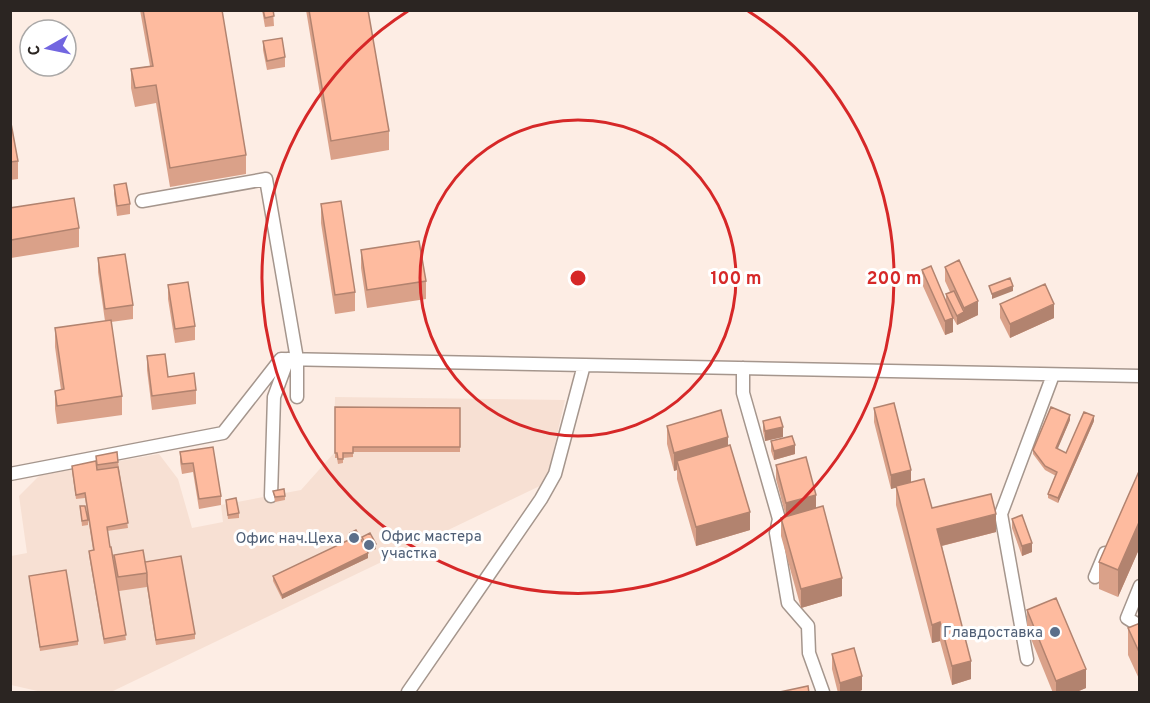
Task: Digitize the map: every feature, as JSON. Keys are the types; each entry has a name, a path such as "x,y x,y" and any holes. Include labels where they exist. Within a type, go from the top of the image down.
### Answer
{"street":[{"path":"141,201 266,179 297,397"},
{"path":"10,474 223,433 281,359 1140,376"},
{"path":"271,496 274,397 293,359"},
{"path":"408,693 541,499 555,474 584,365"},
{"path":"743,368 742,393 779,519 776,533 788,603 808,626 810,653 823,693"},
{"path":"1027,658 1001,514 1053,375"},
{"path":"1095,577 1108,546"},
{"path":"1140,586 1127,618 1140,626"}],"shaded area":[{"path":"335,397 565,400 546,483 111,692 42,692 11,685 11,556 27,553 19,496 40,475 159,454 178,479 192,528 223,522 221,505 301,490 334,453"}],"building":[{"path":"143,10 222,10 246,155 170,168 156,85 135,88 131,69 153,66"},
{"path":"263,10 273,10 274,16 265,18"},
{"path":"309,10 368,10 389,131 331,141"},
{"path":"282,38 285,57 267,61 263,41"},
{"path":"10,118 18,161 10,162"},
{"path":"126,183 130,204 117,206 114,185"},
{"path":"74,198 79,228 11,240 10,208"},
{"path":"341,201 355,292 335,295 321,204"},
{"path":"419,241 426,281 367,290 361,250"},
{"path":"125,254 133,305 105,309 98,258"},
{"path":"959,260 978,301 964,308 945,267"},
{"path":"931,266 953,318 945,321 922,270"},
{"path":"1010,278 1013,286 992,294 989,286"},
{"path":"188,282 195,326 175,329 168,285"},
{"path":"1045,284 1054,304 1010,324 1000,304"},
{"path":"954,291 964,312 957,316 946,294"},
{"path":"111,320 122,396 57,406 55,391 64,389 55,328"},
{"path":"165,354 168,377 194,373 196,390 152,396 147,356"},
{"path":"894,403 911,470 891,475 874,408"},
{"path":"335,407 460,408 460,447 353,447 353,453 343,453 343,459 338,459 335,453"},
{"path":"1051,407 1070,415 1056,448 1066,453 1084,412 1094,416 1058,498 1048,494 1057,472 1045,466 1033,450"},
{"path":"721,410 728,437 674,453 667,426"},
{"path":"780,417 783,427 765,431 763,421"},
{"path":"792,436 795,445 774,451 771,441"},
{"path":"730,445 750,512 696,527 677,461"},
{"path":"213,447 221,496 199,499 193,463 182,464 180,452"},
{"path":"117,452 118,462 97,465 96,456"},
{"path":"806,457 816,495 786,503 776,465"},
{"path":"96,461 97,470 118,467 128,523 107,527 126,635 104,639 89,551 94,550 85,493 76,495 72,466"},
{"path":"1140,469 1140,520 1118,570 1099,562"},
{"path":"924,479 932,508 991,494 996,514 937,529 971,661 952,666 940,622 932,625 896,486"},
{"path":"284,489 285,496 275,497 273,491"},
{"path":"236,498 239,513 228,515 226,500"},
{"path":"80,506 85,506 88,520 82,521"},
{"path":"823,506 842,578 801,589 781,518"},
{"path":"1022,515 1032,543 1022,546 1012,519"},
{"path":"356,530 368,553 282,595 273,576 353,538 350,533"},
{"path":"370,533 376,544 368,548 362,537"},
{"path":"143,550 147,573 118,577 114,555"},
{"path":"181,556 195,634 156,640 145,562"},
{"path":"66,570 78,641 40,647 29,576"},
{"path":"1056,598 1086,669 1056,681 1027,610"},
{"path":"1140,623 1140,654 1128,628"},
{"path":"854,648 862,676 840,683 832,654"},
{"path":"808,686 809,693 775,693"}],"place":[{"name":"Офис нач.Цеха","path":"354,538"},
{"name":"Офис мастера участка","path":"369,545"},
{"name":"Главдоставка","path":"1055,632"}]}
